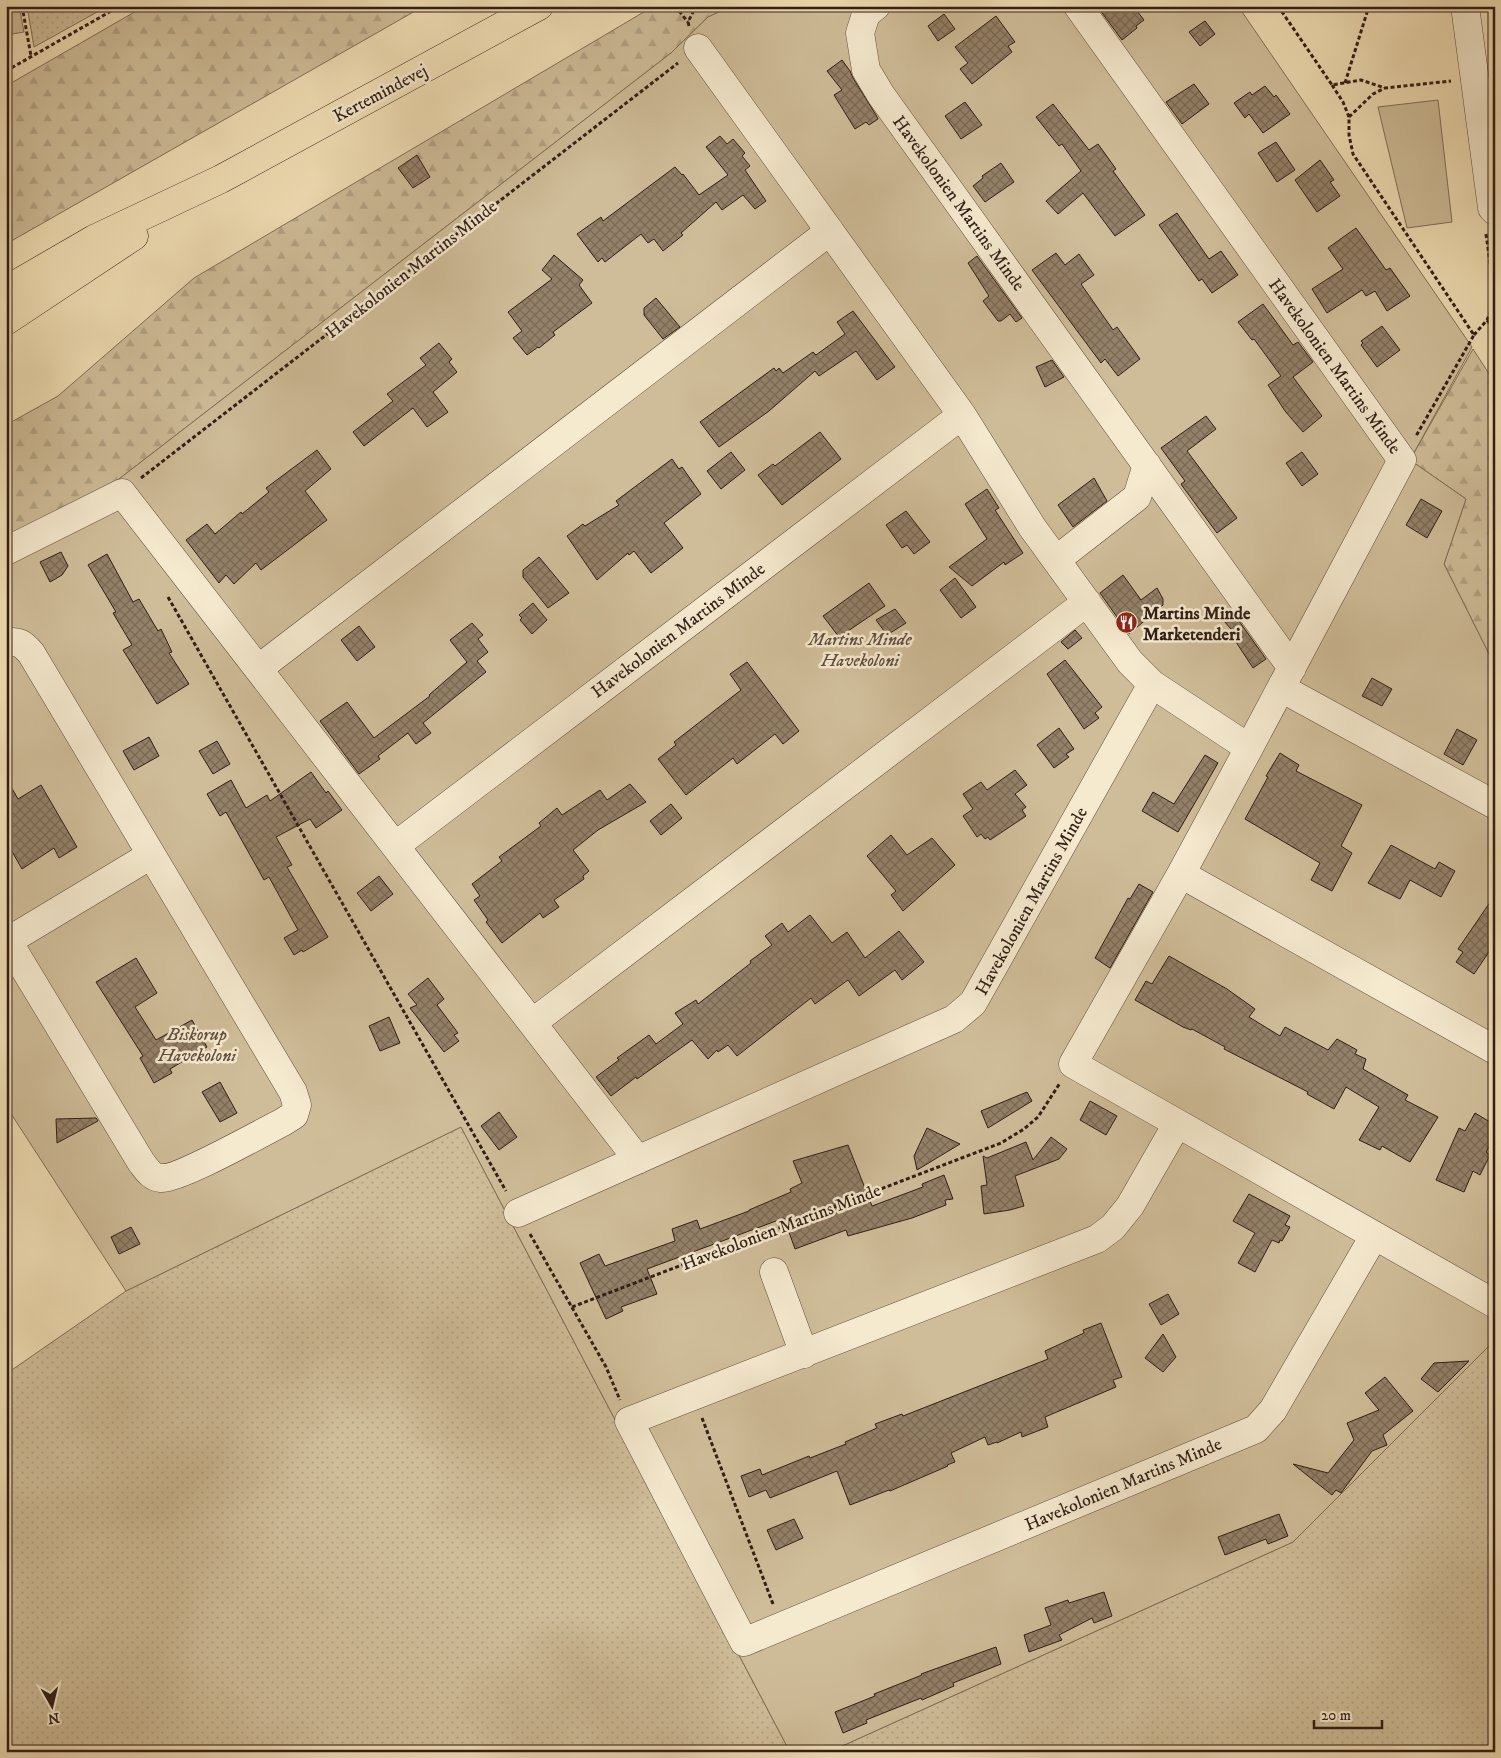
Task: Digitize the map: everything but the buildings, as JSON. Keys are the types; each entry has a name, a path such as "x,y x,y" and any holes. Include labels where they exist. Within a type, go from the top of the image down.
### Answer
{"main road":[{"name":"Kertemindevej","path":"6,290 94,239 220,179 539,6"},
{"name":"Kertemindevej","path":"6,320 220,179"}],"street":[{"name":"Havekolonien Martins Minde","path":"876,6 866,14 860,34 866,70 881,95 1220,566 1286,678"},
{"name":"Havekolonien Martins Minde","path":"1073,1064 1249,748 1402,460 1078,6"},
{"path":"1465,6 1493,209"},
{"path":"698,48 962,415 1032,527 1130,662 1152,684 1249,748"},
{"path":"258,669 830,230"},
{"name":"Havekolonien Martins Minde","path":"395,846 962,415"},
{"path":"1056,560 1136,497 1147,465"},
{"path":"6,551 122,493 638,1160"},
{"path":"532,1023 1086,602"},
{"path":"6,643 14,641 23,644 31,653 293,1092 297,1105 294,1115 284,1122 183,1173 164,1179 152,1176 141,1162 7,940 151,855"},
{"path":"1286,678 1495,805"},
{"name":"Havekolonien Martins Minde","path":"518,1212 954,1019 973,1003 1152,684"},
{"path":"1180,874 1495,1050"},
{"path":"1073,1064 1495,1304"},
{"path":"629,1421 1097,1239 1113,1227 1130,1206 1177,1124"},
{"name":"Havekolonien Martins Minde","path":"629,1421 744,1642 1256,1429 1273,1410 1374,1236"},
{"path":"774,1272 804,1354"}],"path":[{"path":"22,6 31,56"},
{"path":"6,71 120,6"},
{"path":"675,6 688,22"},
{"path":"1278,6 1343,102 1349,117 1348,135 1353,154 1474,335"},
{"path":"1345,83 1369,6"},
{"name":"Havekolonien Martins Minde","path":"122,493 698,48"},
{"path":"1349,117 1373,94 1386,88 1474,78"},
{"path":"1332,85 1361,80 1386,88"},
{"path":"1493,209 1485,226 1495,298"},
{"path":"1402,460 1474,335 1487,320 1495,303"},
{"path":"1487,320 1495,332"},
{"path":"165,589 606,1367 629,1421"},
{"name":"Havekolonien Martins Minde","path":"572,1308 1001,1143 1024,1129 1038,1116 1073,1064"},
{"path":"693,1397 781,1627"}],"green space":[{"path":"6,6 19,6 24,32 6,35"},
{"path":"27,6 108,6 34,47"},
{"path":"145,6 424,6 6,244 6,86"},
{"path":"654,6 732,6 708,17 671,53 106,489 6,542 6,425 58,396 194,278"},
{"name":"Martins Minde Havekoloni","path":"732,6 1238,6 1472,347 1410,460 1466,499 1444,564 1495,666 1495,1340 1293,1542 829,1752 790,1752 461,1127 126,1291 6,1106 6,542 106,489 671,53 708,17"},
{"path":"1438,100 1452,222 1407,228 1378,107"},
{"path":"1473,349 1495,383 1495,666 1444,564 1466,499 1410,460"},
{"path":"461,1127 790,1752 6,1752 6,1374 126,1291"},
{"path":"1495,1340 1495,1752 829,1752 1293,1542"}],"place":[{"name":"Martins Minde Marketenderi","path":"1127,623"}],"park label":[{"name":"Biskorup Havekoloni","path":"197,1044"}]}
